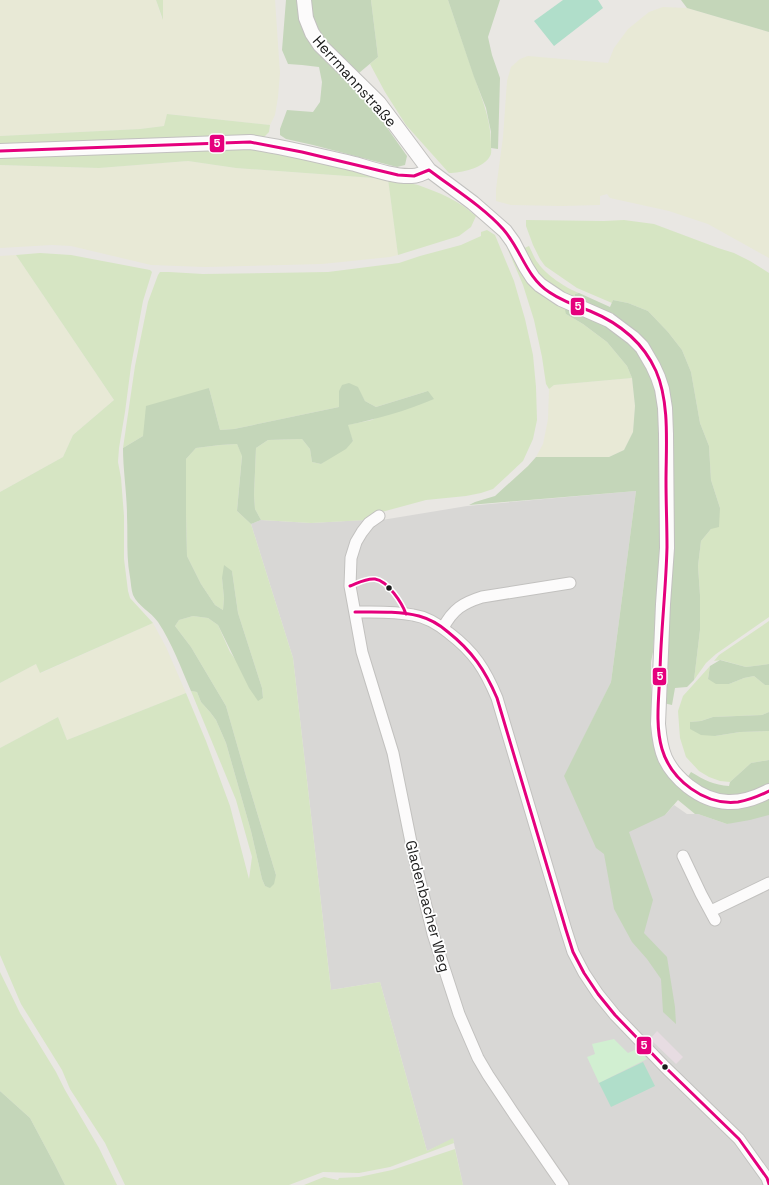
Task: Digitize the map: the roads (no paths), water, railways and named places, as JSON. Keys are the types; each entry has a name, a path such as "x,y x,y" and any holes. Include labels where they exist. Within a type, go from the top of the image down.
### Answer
{"street":[{"name":"Herrmannstraße","path":"304,0 306,18 312,33 320,45 379,103 429,170 473,203 505,231 513,242 533,278 540,286 561,300 609,320 633,338 642,347 651,362 662,389 665,408 666,434 667,548 658,724 660,742 664,757 671,769 681,780 704,796 714,800 724,802 745,801 769,791"},
{"path":"0,151 250,142 316,155 396,175 412,176 429,170"},
{"name":"Gladenbacher Weg","path":"379,516 369,523 356,542 351,558 350,586 362,652 393,754 414,857 433,934 459,1014 478,1058 563,1185"},
{"path":"443,628 453,613 471,601 482,597 570,583"},
{"path":"355,612 386,612 413,615 431,621 443,628 467,647 480,664 490,680 497,698 566,930 573,952 584,973 598,994 615,1015 665,1067 739,1139 767,1178 769,1184"},
{"path":"683,856 713,916 769,883"}]}
